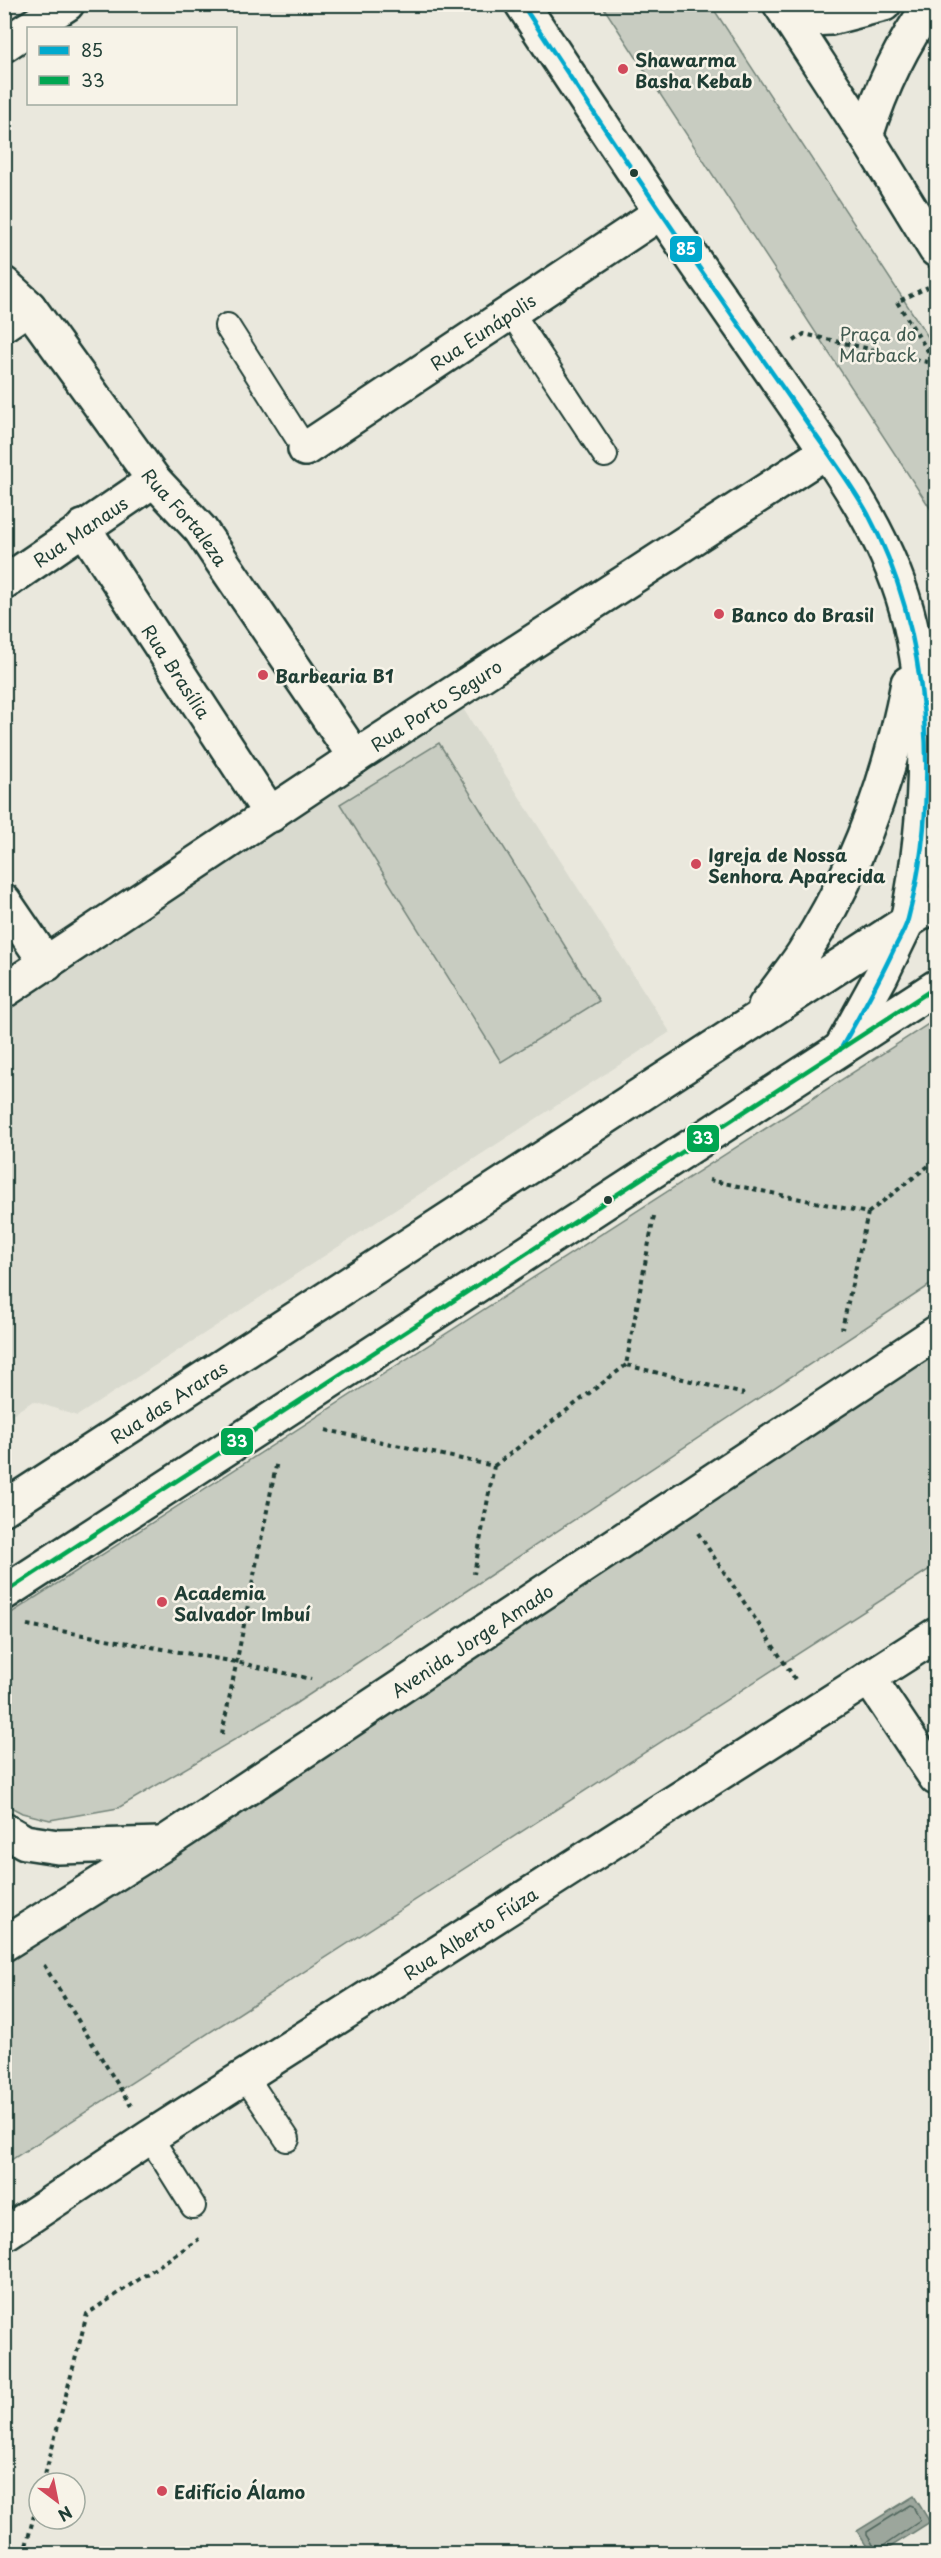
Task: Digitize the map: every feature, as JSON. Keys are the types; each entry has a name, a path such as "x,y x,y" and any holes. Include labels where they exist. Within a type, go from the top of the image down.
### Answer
{"street":[{"path":"32,27 67,4"},
{"path":"522,4 660,213 868,514 920,633 924,805 918,867 908,922 882,976 840,1050"},
{"path":"785,12 830,18 884,4"},
{"path":"866,136 879,94 917,23 931,4"},
{"path":"785,12 866,136 936,250"},
{"path":"4,45 27,30"},
{"name":"Rua Eunápolis","path":"305,449 660,213"},
{"name":"Rua Fortaleza","path":"4,284 17,315 154,480 200,529 355,757"},
{"name":"Rua Porto Seguro","path":"4,992 272,815 355,757 826,451"},
{"name":"Rua Manaus","path":"4,582 154,480"},
{"name":"Rua Brasília","path":"83,527 272,815"},
{"path":"755,1019 803,954 843,883 875,809 899,731 920,633"},
{"path":"4,901 48,964"},
{"name":"Rua das Araras","path":"4,1508 936,903"},
{"path":"4,1593 936,987"},
{"name":"Avenida Jorge Amado","path":"14,1938 163,1844 936,1333"},
{"name":"Rua Alberto Fiúza","path":"4,2234 150,2137 936,1635"},
{"path":"869,1678 936,1778"},
{"path":"4,1830 25,1842 58,1847 163,1844"}],"lane":[{"path":"511,312 605,455"},
{"path":"227,326 305,449"},
{"path":"245,2076 287,2139"},
{"path":"150,2137 193,2206"}],"path":[{"path":"765,362 804,334 936,364 897,302 936,283"},
{"path":"842,1329 868,1213 936,1160"},
{"path":"703,1178 868,1213"},
{"path":"474,1574 494,1466 626,1365 655,1209"},
{"path":"626,1365 744,1394"},
{"path":"316,1428 494,1466"},
{"path":"222,1734 279,1452"},
{"path":"678,1504 818,1712"},
{"path":"26,1625 236,1662 311,1679"},
{"path":"14,1938 150,2137"},
{"path":"45,2471 87,2314 200,2238"},
{"path":"24,2553 30,2531"}],"shaded area":[{"path":"462,707 670,1032 77,1416 33,1401 5,1419 5,1006"}],"green space":[{"name":"Praça do Marback","path":"602,5 711,5 932,343 936,341 936,517"},
{"path":"439,743 599,1001 501,1062 340,804"},
{"path":"936,1019 936,1281 295,1704 118,1808 50,1820 22,1813 5,1804 5,1617"},
{"path":"936,1350 936,1565 5,2164 5,1964 678,1504"}],"water":[{"path":"914,2496 930,2522 881,2553 871,2553 857,2531"}],"transit line":[{"name":"85","path":"522,4 670,226 855,492 889,559 905,608 917,660 924,712 926,766 924,818 918,870 905,927 840,1050"},
{"name":"33","path":"4,1593 936,987"}],"place":[{"name":"Shawarma Basha Kebab","path":"623,69"},
{"name":"Banco do Brasil","path":"719,614"},
{"name":"Barbearia B1","path":"263,675"},
{"name":"Igreja de Nossa Senhora Aparecida","path":"696,864"},
{"name":"Academia Salvador Imbuí","path":"162,1602"},
{"name":"Edifício Álamo","path":"162,2491"}]}
